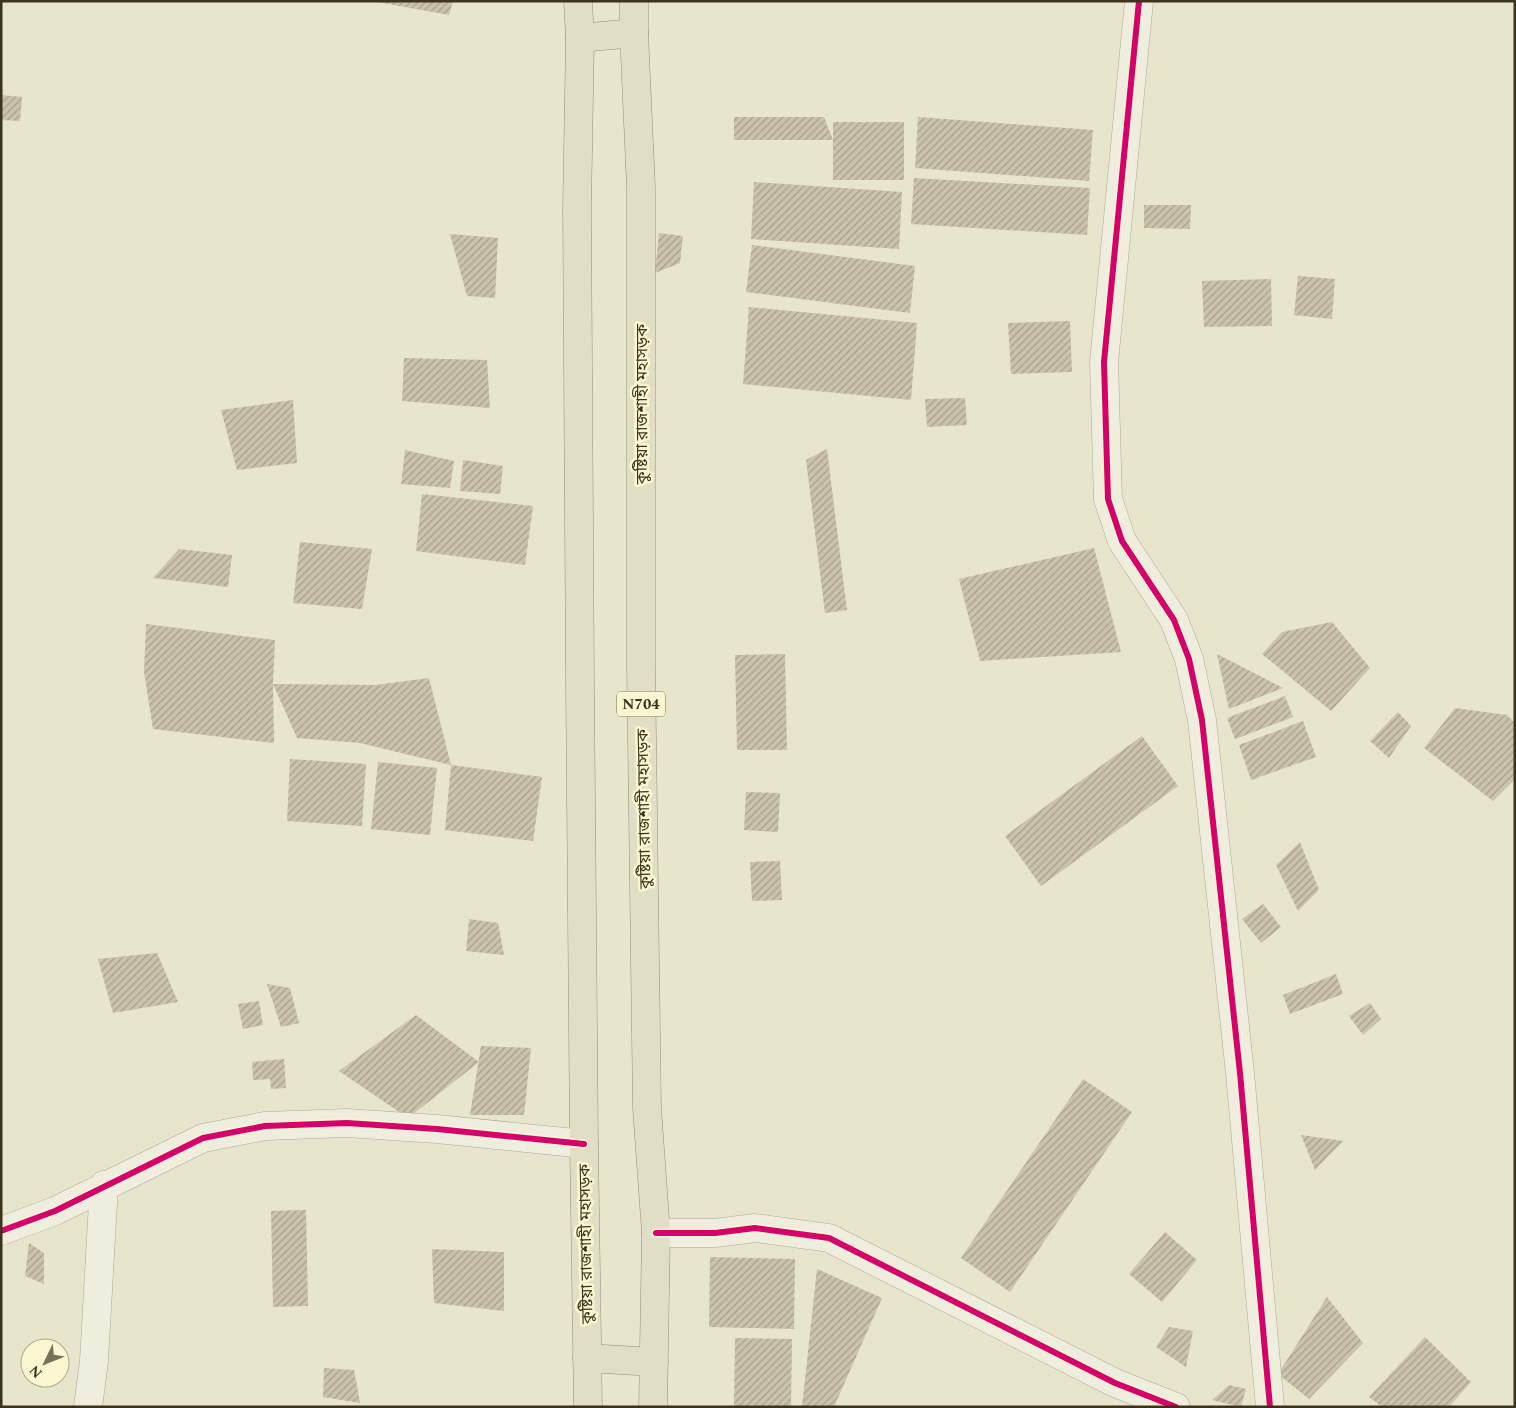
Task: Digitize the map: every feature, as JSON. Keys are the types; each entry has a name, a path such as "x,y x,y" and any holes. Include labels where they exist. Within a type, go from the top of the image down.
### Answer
{"highway":[{"name":"কুষ্টিয়া রাজশাহী মহাসড়ক","path":"578,1 580,38 577,208 584,1144 588,1407"},
{"name":"কুষ্টিয়া রাজশাহী মহাসড়ক","path":"634,1 641,188 641,666 647,1088 656,1233 653,1407"},
{"path":"580,38 634,33"},
{"path":"587,1358 654,1362"}],"street":[{"path":"1138,1 1104,362 1108,499 1122,542 1174,620 1189,659 1202,720 1240,1073 1270,1407"},
{"path":"1,1232 55,1211 202,1138 265,1126 347,1123 437,1129 584,1144"},
{"path":"88,1407 94,1361 104,1185"},
{"path":"656,1233 715,1233 755,1228 829,1238 1115,1383 1176,1407"}],"building":[{"path":"372,1 453,1 449,15"},
{"path":"1,95 22,97 20,121 1,120"},
{"path":"734,117 824,117 833,140 734,140"},
{"path":"918,117 1093,130 1089,181 915,168"},
{"path":"833,122 904,122 904,180 833,180"},
{"path":"914,178 1090,188 1087,235 911,224"},
{"path":"754,182 902,192 899,249 751,239"},
{"path":"1144,205 1191,205 1190,229 1144,228"},
{"path":"659,233 683,236 680,263 655,273"},
{"path":"450,234 498,238 495,298 467,296"},
{"path":"752,245 915,266 910,313 746,292"},
{"path":"1298,276 1335,279 1332,319 1294,315"},
{"path":"1271,279 1272,326 1204,327 1202,281"},
{"path":"749,307 917,323 911,400 743,384"},
{"path":"1070,321 1072,372 1011,374 1008,323"},
{"path":"404,358 487,360 490,408 402,401"},
{"path":"965,398 967,425 927,427 925,399"},
{"path":"293,400 297,463 237,470 221,410"},
{"path":"827,449 847,610 825,613 806,460"},
{"path":"405,450 454,461 450,488 401,484"},
{"path":"463,460 503,466 500,494 460,491"},
{"path":"422,494 533,506 525,565 416,551"},
{"path":"300,542 372,549 362,609 293,603"},
{"path":"1094,548 1121,652 980,661 959,579"},
{"path":"179,549 232,555 228,587 153,578"},
{"path":"1332,622 1370,668 1331,711 1262,654 1282,632"},
{"path":"146,624 275,640 273,684 274,743 153,729 144,672"},
{"path":"785,654 787,750 737,750 735,655"},
{"path":"1217,654 1283,688 1229,709"},
{"path":"429,678 451,765 360,743 297,738 273,684 376,685"},
{"path":"1285,696 1293,717 1235,739 1227,718"},
{"path":"1455,708 1507,715 1515,723 1515,779 1493,801 1424,748"},
{"path":"1398,712 1411,726 1389,758 1370,741"},
{"path":"1303,721 1316,757 1251,780 1239,745"},
{"path":"1142,736 1178,786 1041,886 1005,836"},
{"path":"290,759 366,764 362,826 287,821"},
{"path":"378,762 437,768 430,835 371,829"},
{"path":"451,765 542,777 533,841 445,830"},
{"path":"746,792 780,793 778,832 744,830"},
{"path":"1300,842 1319,890 1298,911 1276,865"},
{"path":"780,861 782,900 752,901 750,862"},
{"path":"1263,904 1281,927 1261,943 1242,919"},
{"path":"469,919 498,923 504,955 466,951"},
{"path":"157,953 178,1002 113,1013 98,959"},
{"path":"1336,974 1343,994 1290,1014 1283,995"},
{"path":"267,984 290,988 299,1023 281,1027"},
{"path":"259,1001 263,1025 243,1029 238,1004"},
{"path":"1370,1003 1381,1019 1363,1035 1349,1016"},
{"path":"416,1015 479,1062 408,1118 339,1071"},
{"path":"481,1046 531,1048 524,1115 470,1115"},
{"path":"284,1059 286,1088 271,1089 270,1079 253,1080 252,1062"},
{"path":"1083,1079 1132,1112 1010,1292 961,1258"},
{"path":"1301,1135 1343,1141 1315,1170"},
{"path":"306,1210 308,1306 273,1307 271,1211"},
{"path":"1165,1232 1197,1260 1162,1302 1129,1274"},
{"path":"29,1243 44,1253 44,1284 25,1276"},
{"path":"432,1249 504,1252 504,1311 434,1303"},
{"path":"710,1257 795,1259 794,1329 709,1327"},
{"path":"817,1269 882,1298 834,1407 802,1407"},
{"path":"1327,1297 1363,1343 1309,1399 1278,1374"},
{"path":"1169,1327 1193,1331 1186,1367 1156,1347"},
{"path":"1425,1337 1471,1382 1449,1407 1382,1407 1369,1397"},
{"path":"735,1338 792,1339 791,1407 734,1407"},
{"path":"324,1368 354,1370 360,1403 323,1397"},
{"path":"1229,1385 1246,1389 1241,1407 1212,1400"}],"cycle path":[{"path":"1139,1 1104,362 1108,499 1122,541 1174,620 1189,659 1202,720 1240,1073 1270,1407"},
{"path":"1,1231 55,1211 203,1138 265,1126 347,1123 437,1129 584,1144"},
{"path":"656,1233 715,1233 755,1228 829,1238 1115,1383 1176,1407"}]}
